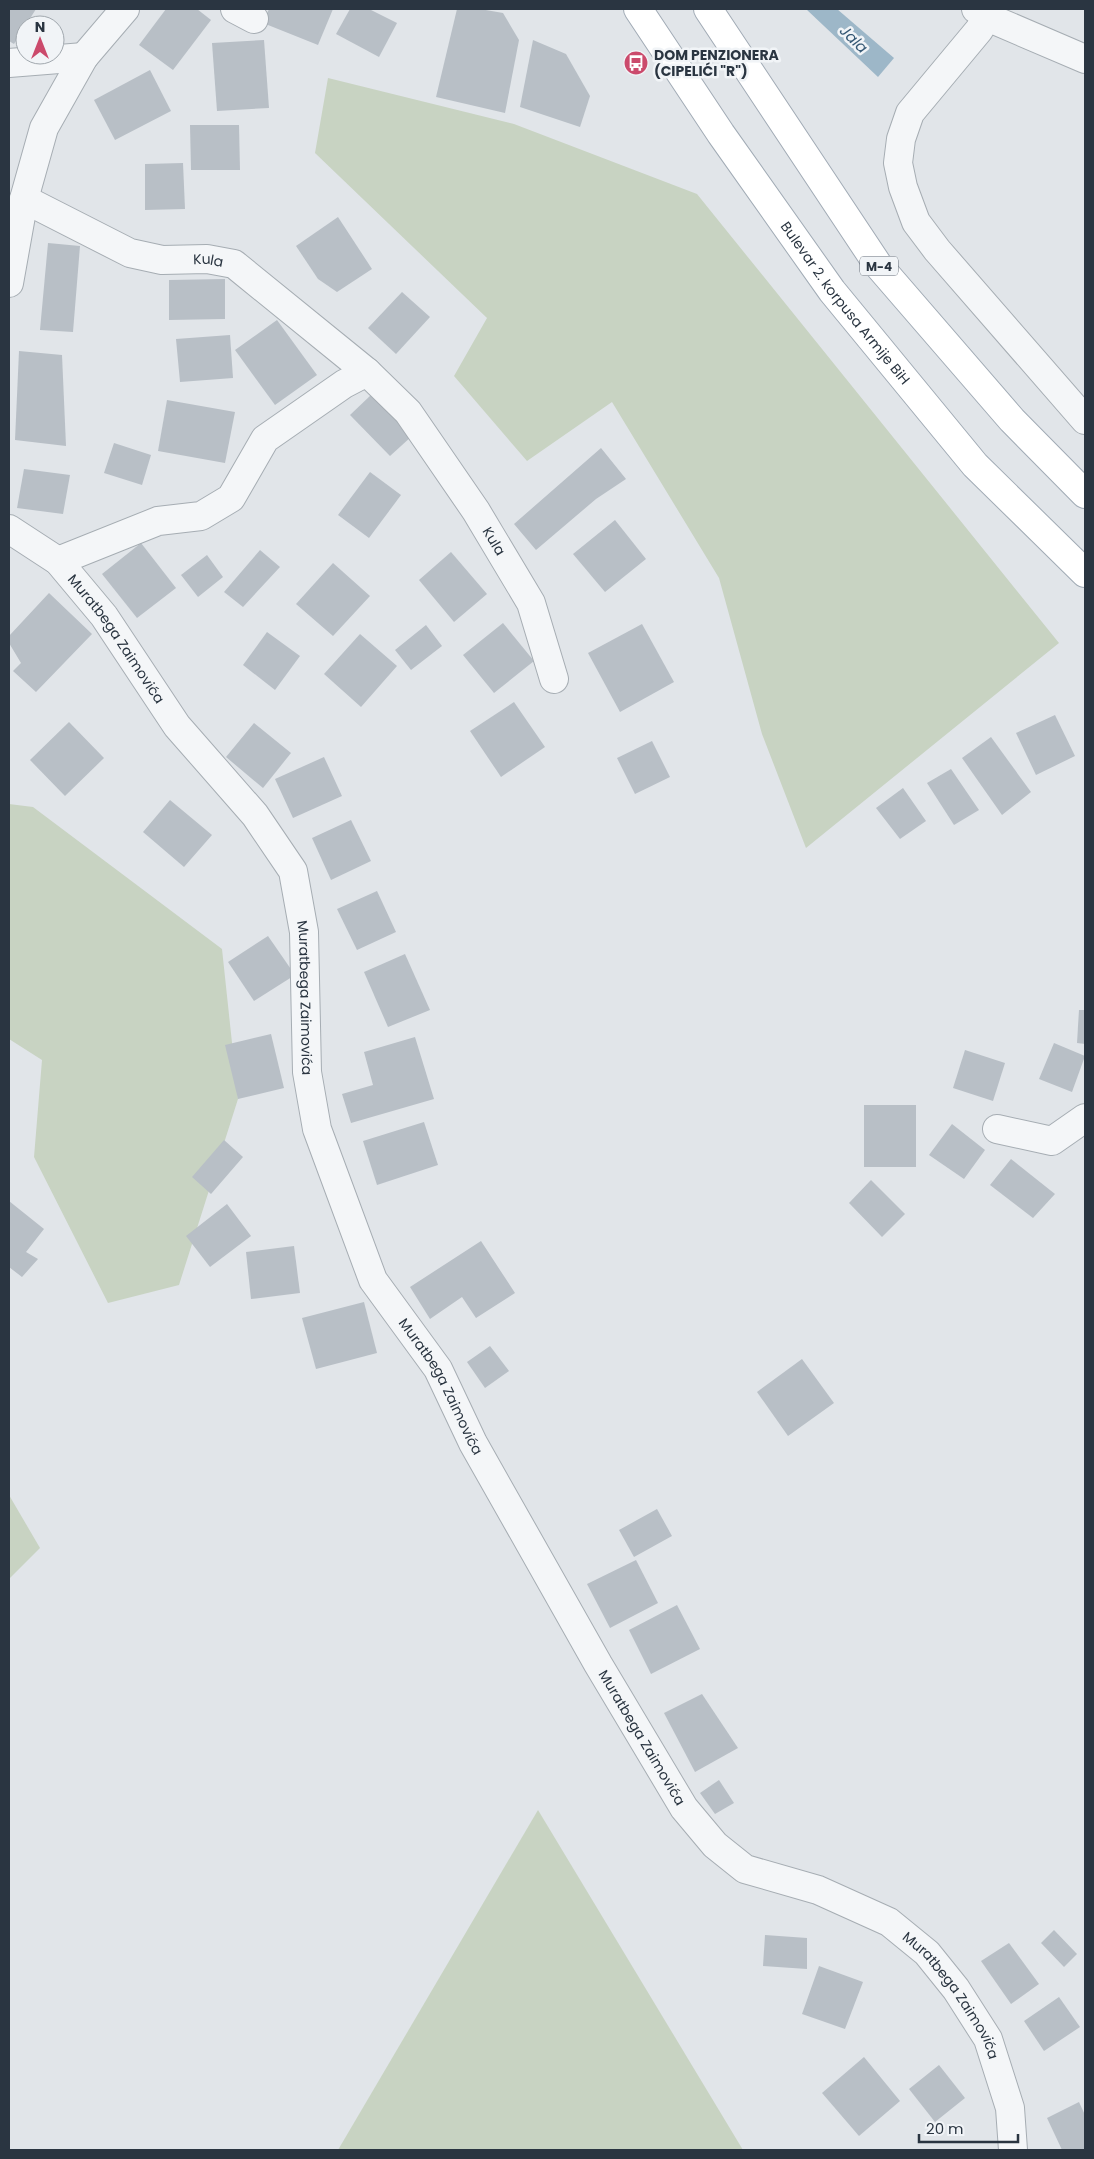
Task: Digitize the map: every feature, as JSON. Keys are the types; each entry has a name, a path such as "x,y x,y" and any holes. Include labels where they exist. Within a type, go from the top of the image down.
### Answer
{"main road":[{"name":"Bulevar 2. korpusa Armije BiH","path":"638,9 721,134 832,291 975,465 1085,573"},
{"name":"M-4","path":"708,9 878,265 1012,420 1085,494"}],"street":[{"path":"9,283 24,199 44,128 84,57 125,9"},
{"path":"1085,59 981,13 979,30 910,113 901,138 898,163 916,222 937,250 1085,420"},
{"path":"9,63 84,57"},
{"name":"Kula","path":"24,199 130,253 162,260 207,259 234,264 367,372 408,412 476,511 531,603 554,679"},
{"path":"58,561 158,521 202,516 231,498 266,439 344,384 367,372"},
{"name":"Muratbega Zaimovića","path":"9,529 58,561 104,616 177,726 255,815 293,871 304,932 307,1072 317,1129 373,1280 438,1369 473,1443 598,1664 684,1808 715,1845 745,1869 818,1890 889,1922 927,1953 956,1989 988,2039 1010,2108 1013,2150"},
{"path":"997,1129 1052,1141 1085,1118"}],"green space":[{"path":"328,78 514,124 697,194 1059,643 806,848 762,734 719,578 612,402 527,461 454,376 487,318 315,153"},
{"path":"9,804 33,807 222,949 238,1099 179,1285 108,1303 34,1157 42,1060 9,1039"},
{"path":"9,1495 40,1548 9,1579"},
{"path":"538,1810 743,2150 338,2150"}],"water":[{"name":"Jala","path":"806,9 837,9 894,58 878,77"}],"building":[{"path":"9,9 36,9 32,15 15,15 15,42 14,44 9,41"},
{"path":"166,9 197,9 211,20 173,70 139,45"},
{"path":"269,9 333,9 318,45 263,23"},
{"path":"350,9 369,9 397,23 379,57 336,34"},
{"path":"457,9 480,9 503,13 519,40 505,113 436,97"},
{"path":"264,40 269,108 217,111 212,43"},
{"path":"533,40 566,54 590,96 580,127 520,107"},
{"path":"150,70 171,111 115,140 94,100"},
{"path":"190,125 239,125 240,170 191,170"},
{"path":"183,163 185,209 145,210 145,164"},
{"path":"338,217 372,269 337,292 318,279 296,246"},
{"path":"48,243 80,246 73,332 40,330"},
{"path":"225,279 225,319 169,320 169,280"},
{"path":"402,292 430,317 396,354 368,328"},
{"path":"277,320 317,375 275,405 235,350"},
{"path":"230,335 233,378 180,382 176,339"},
{"path":"19,351 62,355 66,446 15,440"},
{"path":"371,395 412,436 390,456 350,415"},
{"path":"167,400 235,412 225,463 158,451"},
{"path":"114,443 151,455 142,485 104,473"},
{"path":"601,448 626,479 596,499 536,550 514,524"},
{"path":"24,469 70,475 63,514 17,508"},
{"path":"370,472 401,495 369,538 338,515"},
{"path":"615,520 646,559 605,592 573,554"},
{"path":"141,543 176,588 137,618 102,574"},
{"path":"260,550 280,567 243,607 224,592"},
{"path":"451,552 487,594 454,622 419,580"},
{"path":"207,555 223,577 198,597 181,575"},
{"path":"333,563 370,596 333,636 296,604"},
{"path":"49,593 92,634 36,692 13,671 21,663 9,643 9,636"},
{"path":"503,623 534,661 494,693 463,655"},
{"path":"642,624 674,682 620,712 588,653"},
{"path":"426,625 442,646 411,670 395,650"},
{"path":"267,632 300,656 275,690 243,665"},
{"path":"360,634 397,666 361,707 324,674"},
{"path":"514,702 545,747 501,777 470,731"},
{"path":"1055,715 1075,756 1036,775 1016,733"},
{"path":"69,722 104,758 65,796 30,760"},
{"path":"254,723 291,753 263,788 226,757"},
{"path":"991,737 1031,792 1002,815 962,758"},
{"path":"652,741 670,777 635,794 617,758"},
{"path":"324,757 342,796 293,818 275,779"},
{"path":"951,769 979,810 954,825 927,783"},
{"path":"903,788 926,821 900,839 876,808"},
{"path":"170,800 212,835 184,867 143,832"},
{"path":"351,820 371,861 331,880 312,838"},
{"path":"377,891 396,932 357,950 337,909"},
{"path":"268,936 295,975 254,1001 228,962"},
{"path":"405,954 430,1010 388,1027 364,972"},
{"path":"1079,1010 1085,1010 1085,1044 1077,1043"},
{"path":"271,1034 284,1088 238,1099 225,1045"},
{"path":"415,1037 434,1099 351,1123 342,1094 373,1085 364,1052"},
{"path":"1054,1043 1085,1056 1072,1092 1039,1079"},
{"path":"965,1050 1005,1063 993,1101 953,1088"},
{"path":"864,1105 916,1105 916,1167 864,1167"},
{"path":"424,1122 438,1165 377,1185 363,1141"},
{"path":"952,1124 985,1150 964,1179 929,1155"},
{"path":"224,1140 243,1157 211,1194 192,1177"},
{"path":"1011,1159 1055,1194 1033,1218 990,1185"},
{"path":"871,1180 905,1214 882,1237 849,1203"},
{"path":"9,1201 44,1229 26,1252 38,1259 22,1277 9,1267"},
{"path":"227,1204 251,1236 210,1267 186,1236"},
{"path":"481,1241 515,1293 476,1318 462,1297 430,1319 410,1287"},
{"path":"294,1246 300,1293 251,1299 246,1252"},
{"path":"364,1302 377,1353 316,1369 302,1318"},
{"path":"490,1346 509,1371 485,1388 467,1362"},
{"path":"802,1359 834,1403 788,1436 757,1392"},
{"path":"657,1509 672,1536 634,1557 619,1530"},
{"path":"636,1560 658,1603 610,1628 587,1584"},
{"path":"677,1605 700,1649 651,1674 629,1630"},
{"path":"702,1694 738,1748 695,1772 664,1713"},
{"path":"719,1780 734,1803 715,1814 700,1793"},
{"path":"1054,1930 1077,1954 1064,1967 1041,1943"},
{"path":"765,1935 807,1938 807,1969 763,1966"},
{"path":"1009,1943 1039,1984 1011,2004 981,1961"},
{"path":"819,1966 863,1982 845,2029 802,2014"},
{"path":"1059,1997 1080,2027 1044,2051 1024,2021"},
{"path":"864,2057 900,2101 859,2136 822,2093"},
{"path":"939,2065 965,2098 935,2122 909,2089"},
{"path":"1079,2102 1085,2115 1085,2150 1062,2150 1047,2118"}],"place":[{"name":"DOM PENZIONERA (CIPELIĆI \"R\")","path":"636,63"}]}
